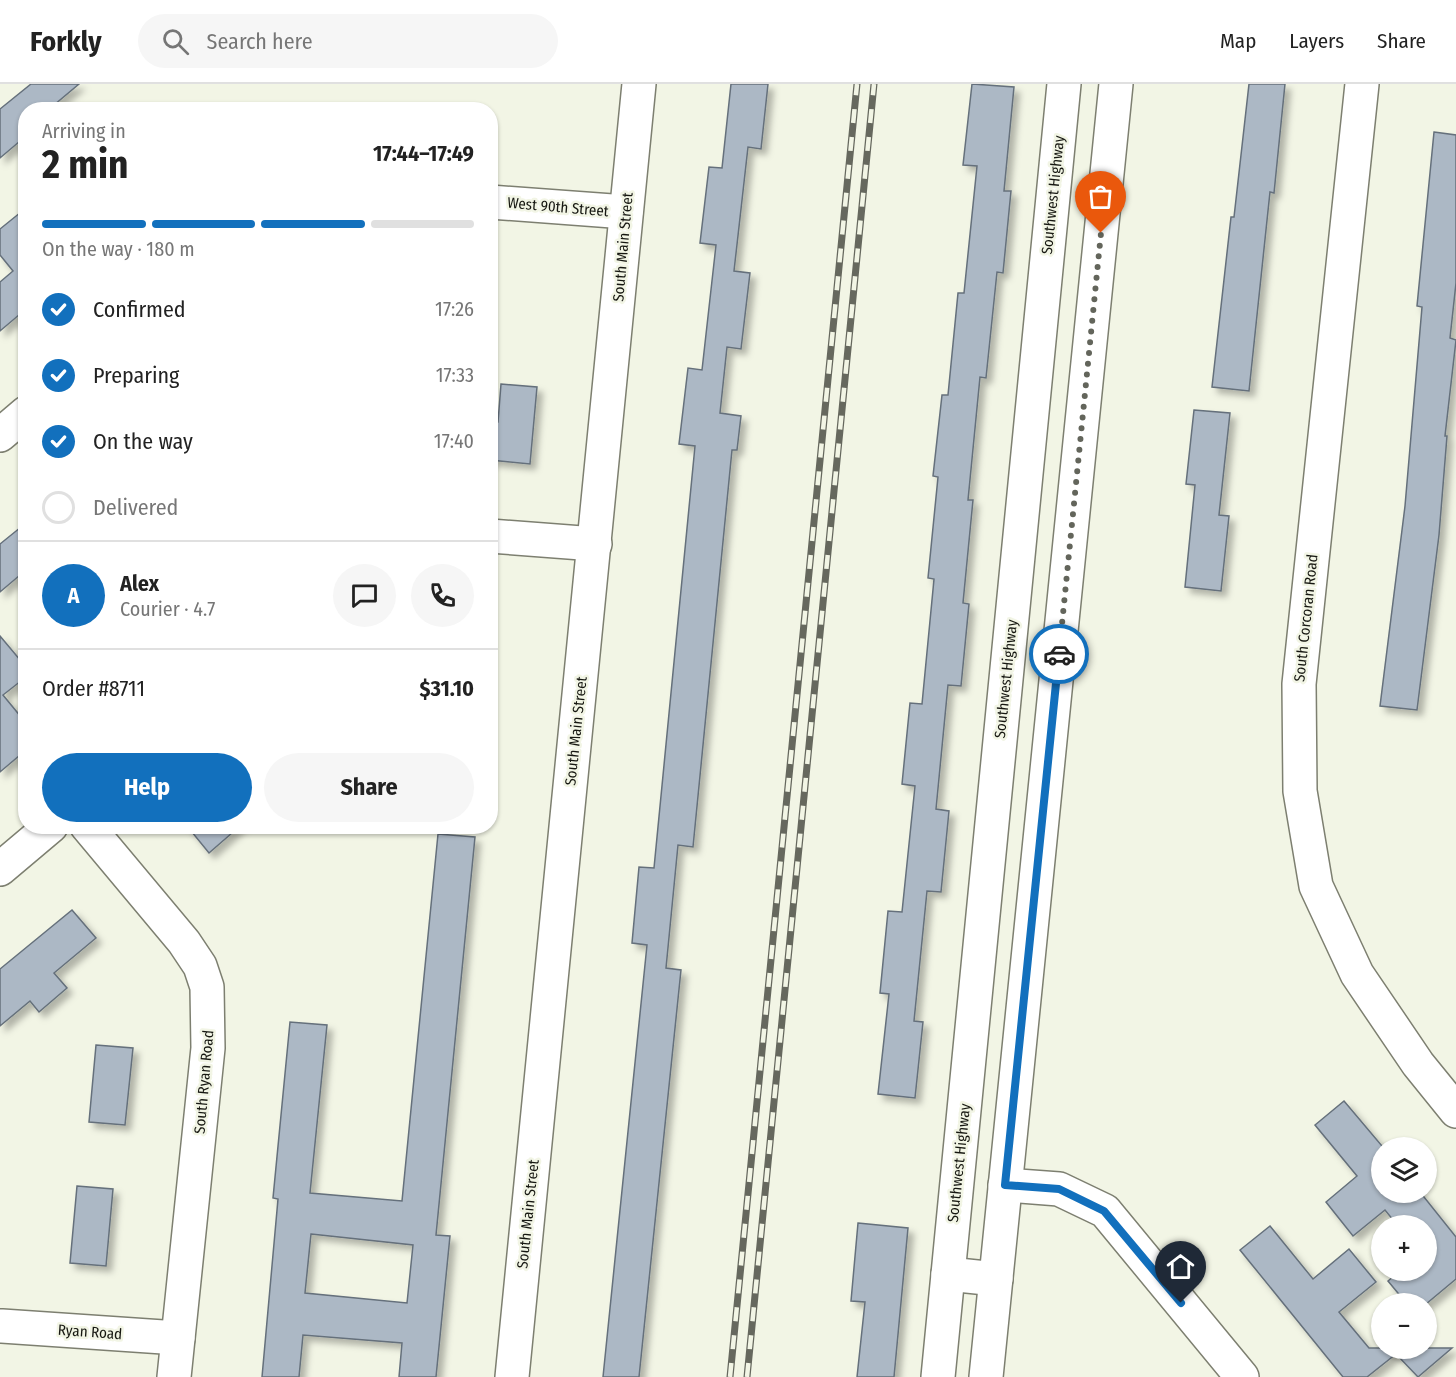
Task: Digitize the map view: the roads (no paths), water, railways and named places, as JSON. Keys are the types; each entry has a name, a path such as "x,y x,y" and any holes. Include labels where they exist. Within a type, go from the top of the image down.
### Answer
{"street":[{"name":"South Main Street","path":"512,1377 639,84"},
{"name":"Southwest Highway","path":"938,1377 1064,84"},
{"path":"986,1377 1116,84"},
{"name":"South Corcoran Road","path":"1362,84 1299,684 1300,791 1316,886 1358,974 1418,1064 1456,1112"},
{"name":"West 90th Street","path":"498,203 626,212"},
{"path":"0,435 18,420"},
{"path":"498,537 595,544"},
{"path":"0,869 42,834"},
{"name":"South Ryan Road","path":"94,834 184,942 200,966 207,987 208,1048 174,1377"},
{"path":"1005,1185 1059,1189 1104,1211 1242,1377"},
{"path":"948,1274 996,1279"},
{"name":"Ryan Road","path":"2,1326 178,1338"}],"railway":[{"path":"730,1377 857,84"},
{"path":"747,1377 874,84"}]}
